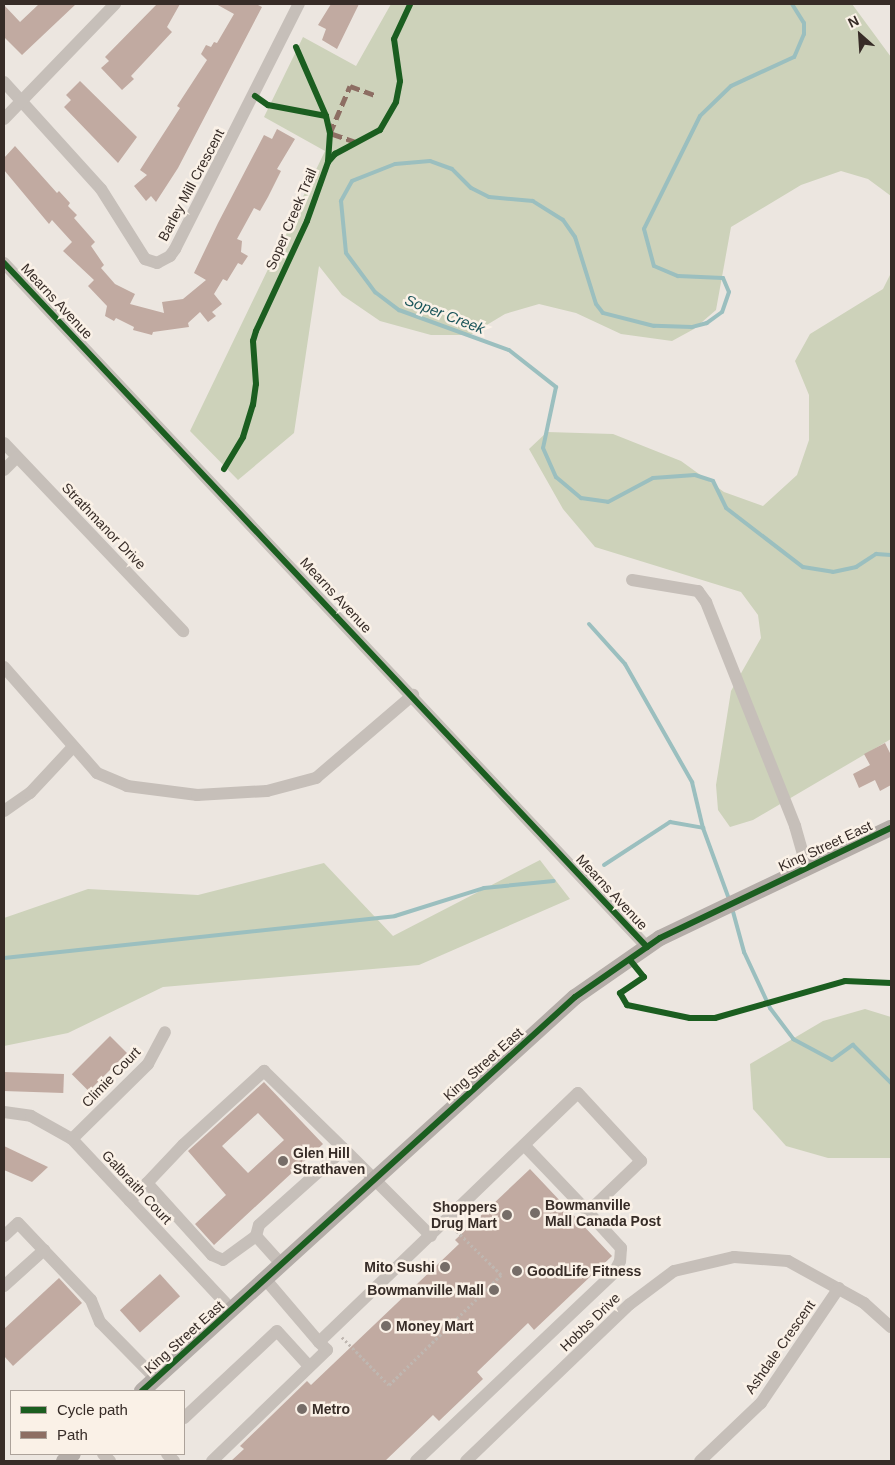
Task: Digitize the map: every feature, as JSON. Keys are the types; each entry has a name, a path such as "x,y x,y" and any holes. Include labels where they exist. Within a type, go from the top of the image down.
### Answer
{"main road":[{"name":"King Street East","path":"143,1390 575,997 647,947 709,915 891,828"}],"street":[{"path":"4,119 115,4"},
{"name":"Barley Mill Crescent","path":"22,102 101,189 145,259 157,263 170,256 175,249 300,4"},
{"path":"4,82 22,102"},
{"name":"Mearns Avenue","path":"4,263 413,695 647,947"},
{"name":"Strathmanor Drive","path":"4,443 183,631"},
{"path":"4,470 17,457"},
{"path":"632,580 698,592 706,602 794,826 807,868"},
{"path":"4,667 72,748 97,773 127,786 197,796 267,791 316,778 413,695"},
{"path":"4,811 30,793 72,748"},
{"name":"Climie Court","path":"72,1139 148,1064 165,1032"},
{"path":"130,1201 183,1145 264,1071 376,1179 430,1236"},
{"path":"319,1342 578,1093 641,1160 588,1212"},
{"name":"Galbraith Court","path":"4,1112 31,1116 72,1139 232,1310"},
{"path":"416,1461 614,1273 620,1262 621,1248 525,1146"},
{"path":"147,1183 218,1260 229,1259 256,1236 259,1225 344,1149"},
{"path":"4,1236 18,1223 91,1300 100,1322 156,1379"},
{"path":"256,1236 282,1265"},
{"path":"4,1286 44,1250"},
{"name":"Hobbs Drive","path":"466,1461 630,1304 674,1271 734,1257 788,1261 864,1303 891,1327"},
{"path":"212,1461 327,1350 266,1280"},
{"name":"Ashdale Crescent","path":"700,1461 761,1403 839,1288"},
{"path":"185,1417 277,1331 309,1366"}],"path":[{"path":"333,1328 389,1385 501,1275 445,1222"}],"green space":[{"path":"391,4 852,4 891,57 891,196 868,179 841,171 801,185 731,227 716,310 694,329 672,341 621,334 576,313 539,304 505,314 470,335 431,335 380,321 342,295 319,266 294,433 238,480 190,431 325,151 264,117 303,37 356,66"},
{"path":"891,273 891,739 753,820 730,827 718,810 716,785 731,691 761,638 758,615 741,592 595,547 563,509 529,449 547,432 613,434 681,461 724,492 763,506 797,475 809,440 809,395 795,361 810,334 883,289"},
{"path":"540,860 570,899 419,965 163,987 68,1033 4,1046 4,918 88,889 198,895 324,863 393,936"},
{"path":"865,1009 891,1017 891,1158 828,1158 786,1146 753,1109 750,1064 823,1021"}],"building":[{"path":"39,4 76,4 22,55 4,37 4,5 20,22"},
{"path":"157,4 180,4 167,27 172,32 131,76 134,79 122,90 101,68 109,61 105,57"},
{"path":"216,4 256,4 262,7 178,168 156,202 151,196 146,201 134,186 147,175 140,170 180,108 177,106 207,60 201,54 206,45 211,47 214,42 217,43 234,14"},
{"path":"331,4 359,4 337,49 322,40 326,29 318,25"},
{"path":"80,81 137,137 118,163 64,107 71,100 66,95"},
{"path":"277,129 295,139 277,169 281,171 260,211 254,208 237,239 242,241 241,252 248,256 242,265 238,263 227,281 223,279 214,294 222,304 212,312 216,316 208,322 200,312 188,323 189,327 153,332 152,335 133,330 134,327 116,318 114,321 105,316 107,306 88,286 94,280 63,251 72,242 52,220 49,224 4,170 4,158 15,146 57,193 59,191 70,203 68,206 77,215 74,218 95,242 91,246 104,265 101,268 115,284 135,294 130,304 164,313 162,302 183,299 206,280 194,273 264,135 272,139"},
{"path":"885,743 891,755 891,785 880,791 875,780 859,788 853,774 870,765 864,754"},
{"path":"110,1036 127,1053 89,1091 72,1074"},
{"path":"4,1072 64,1074 63,1093 4,1091"},
{"name":"Glen Hill Strathaven","path":"264,1082 323,1144 214,1245 195,1224 226,1195 188,1151","holes":["258,1113 284,1140 248,1173 222,1146"]},
{"path":"4,1146 48,1167 32,1182 4,1170"},
{"name":"Bowmanville Mall","path":"530,1169 612,1256 534,1330 528,1323 477,1372 483,1379 439,1421 433,1415 385,1461 231,1461 244,1449 240,1446 307,1381 311,1385 459,1244 455,1240"},
{"path":"160,1274 180,1296 140,1332 120,1310"},
{"path":"59,1278 82,1303 13,1366 4,1356 4,1329"}],"waterway":[{"name":"Soper Creek","path":"792,4 804,23 804,34 794,57 731,86 700,116 644,229 654,266 678,276 723,278 729,292 722,312 707,323 692,327 654,326 603,313 596,304 575,237 563,220 533,201 489,197 471,188 452,169 430,161 395,164 352,181 341,201 346,253 375,292 399,310 509,350 556,387 543,448 556,477 581,498 608,502 653,478 695,475 713,481 726,508 803,567 833,572 856,567 876,554 891,555"},
{"path":"589,624 625,664 692,782 703,828 729,899"},
{"path":"604,865 670,822 703,828"},
{"path":"4,958 395,916 484,888 554,881"},
{"path":"732,908 744,952 770,1008 793,1039 832,1060 853,1045 891,1083"}],"marked path":[{"path":"356,142 330,133 350,86 375,95"}],"cycle path":[{"name":"Soper Creek Trail","path":"224,469 243,437 253,405 256,384 253,341 256,331 307,221 328,162 335,154 380,130 396,102 400,81 394,39 410,4"},
{"path":"296,47 326,116 330,133 328,162"},
{"path":"255,96 268,105 326,116"},
{"path":"4,263 647,947"},
{"path":"143,1390 575,997 660,938 891,828"},
{"path":"630,960 644,977 620,993 627,1005 690,1018 715,1018 845,981 891,983"}],"place":[{"name":"Glen Hill Strathaven","path":"283,1161"},
{"name":"Bowmanville Mall Canada Post","path":"535,1213"},
{"name":"Shoppers Drug Mart","path":"507,1215"},
{"name":"Mito Sushi","path":"445,1267"},
{"name":"GoodLife Fitness","path":"517,1271"},
{"name":"Bowmanville Mall","path":"494,1290"},
{"name":"Money Mart","path":"386,1326"},
{"name":"Metro","path":"302,1409"}]}
